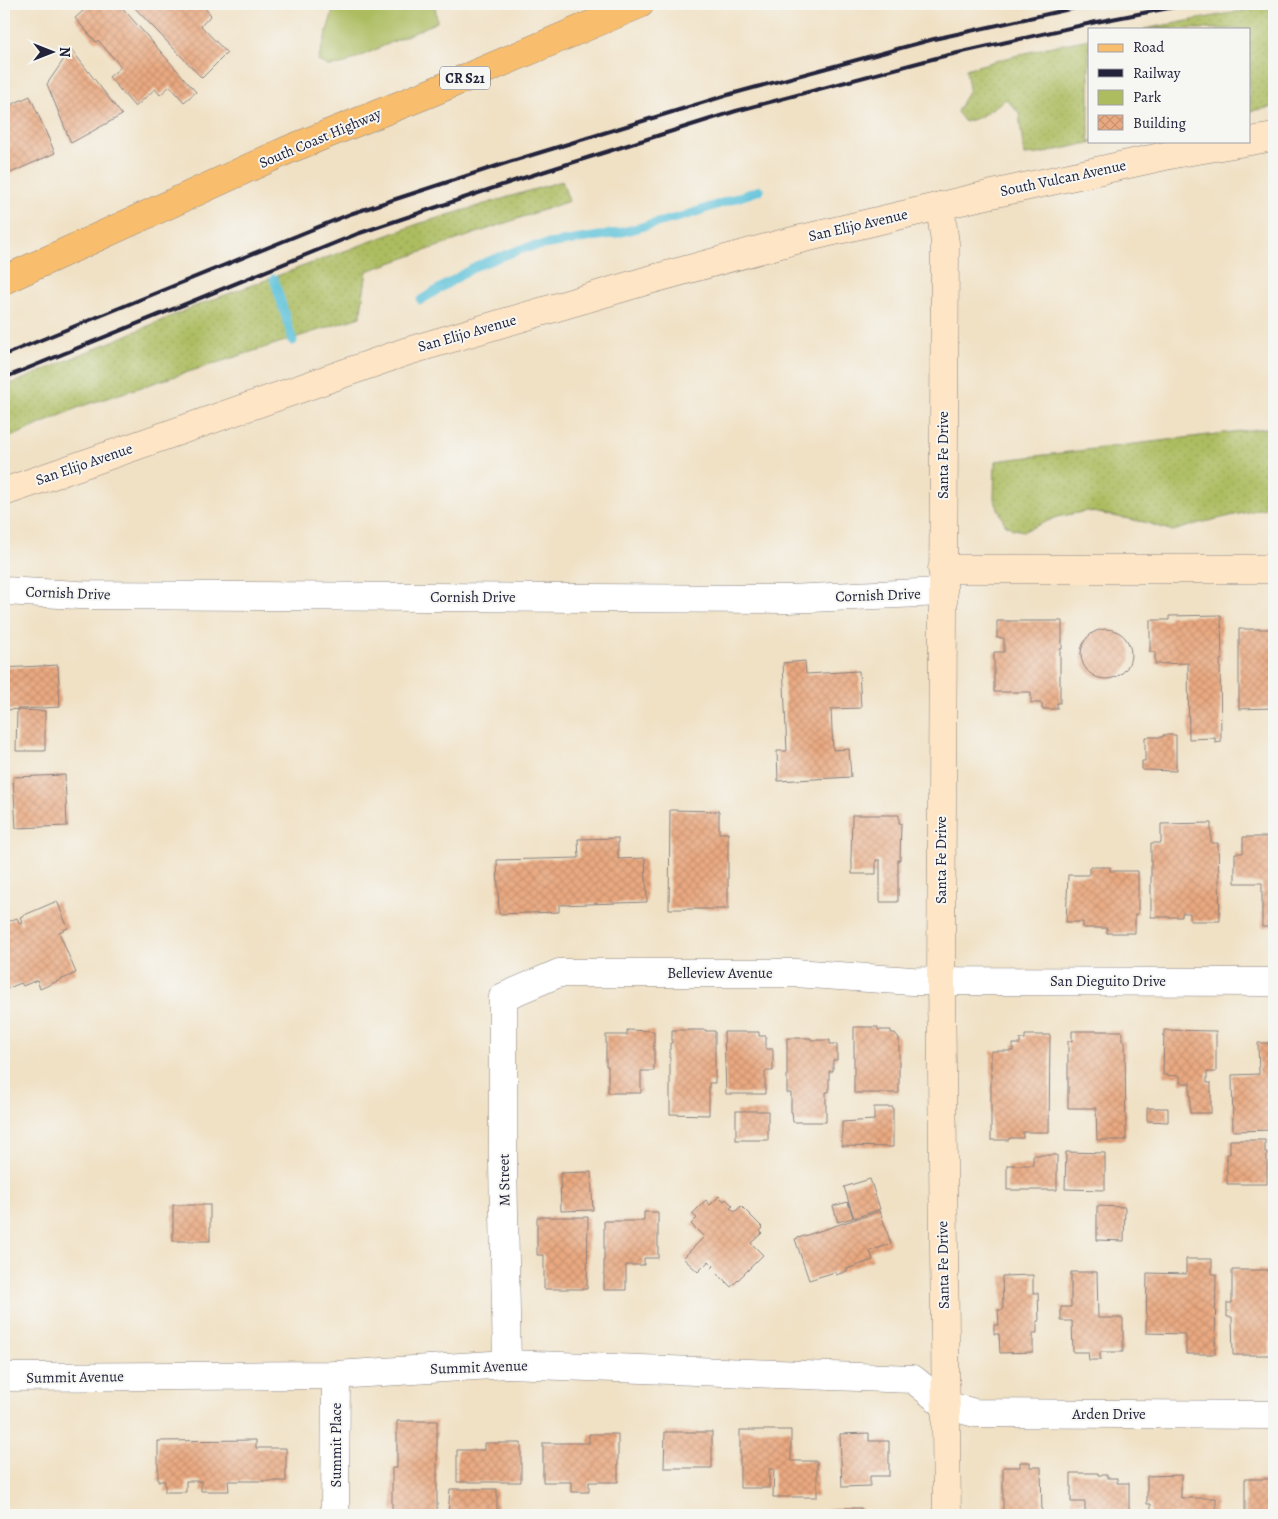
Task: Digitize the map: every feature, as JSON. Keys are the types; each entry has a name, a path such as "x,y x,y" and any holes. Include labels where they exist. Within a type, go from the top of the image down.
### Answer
{"main road":[{"name":"South Coast Highway","path":"4,280 290,149 430,93 640,4"},
{"name":"South Vulcan Avenue","path":"1250,141 1274,137"},
{"name":"South Vulcan Avenue","path":"940,206 1174,154 1245,142"},
{"name":"San Elijo Avenue","path":"4,492 405,352 765,248 940,206"},
{"name":"Santa Fe Drive","path":"940,206 945,243 941,980 947,1515"},
{"name":"Cornish Drive","path":"942,581 1274,569"}],"street":[{"name":"Cornish Drive","path":"4,591 89,595 768,598 942,581"},
{"name":"Belleview Avenue","path":"504,997 559,973 794,972 904,980 941,980"},
{"name":"San Dieguito Drive","path":"941,980 1274,982"},
{"name":"M Street","path":"504,997 507,1364"},
{"name":"Summit Avenue","path":"4,1377 336,1374 507,1364 913,1378 945,1405"},
{"name":"Summit Place","path":"335,1515 336,1374"},
{"name":"Arden Drive","path":"945,1405 984,1414 1274,1415"}],"green space":[{"path":"335,4 435,4 437,22 341,65 328,66 318,61"},
{"path":"1274,5 1274,107 1250,111 1250,28 1149,28"},
{"path":"1088,39 1088,142 1093,142 1039,154 1024,155 1019,113 1006,99 980,117 965,122 957,112 969,89 966,69 1048,47"},
{"path":"562,181 569,201 367,271 360,317 82,406 4,440 4,387 198,305 418,224"},
{"path":"1274,427 1274,501 1265,508 1173,531 1144,522 1087,511 1057,517 1024,531 1013,529 1005,524 994,499 995,461"}],"building":[{"path":"91,4 119,4 196,92 184,102 170,86 160,95 155,89 135,107 109,77 121,67 98,40 96,42 75,18"},
{"path":"131,4 201,4 211,15 201,26 227,53 202,78"},
{"path":"71,49 122,115 71,143 47,84"},
{"path":"30,96 55,153 4,176 4,108"},
{"path":"1221,615 1221,742 1215,743 1215,738 1189,739 1188,663 1155,664 1155,652 1150,652 1150,620 1169,620 1169,616"},
{"path":"997,621 1062,621 1060,703 1057,703 1057,709 1042,709 1042,703 1031,703 1031,692 994,692 994,652 1004,652 1004,638 997,638"},
{"path":"1106,629 1124,636 1131,654 1124,672 1106,679 1088,672 1081,654 1088,636"},
{"path":"1239,629 1274,629 1274,708 1239,709"},
{"path":"805,661 806,674 859,671 861,708 831,709 833,750 849,749 851,777 778,781 777,751 787,751 783,663"},
{"path":"58,665 60,707 4,710 4,668"},
{"path":"17,710 45,711 45,751 16,751"},
{"path":"1163,735 1176,735 1176,771 1142,770 1142,761 1145,761 1145,737 1163,737"},
{"path":"65,775 67,826 16,828 13,777"},
{"path":"670,810 719,811 719,833 728,833 728,909 669,909"},
{"path":"852,815 899,815 899,823 901,823 900,860 898,860 898,902 880,902 880,860 876,860 876,874 852,874"},
{"path":"1211,823 1211,843 1218,843 1220,921 1190,921 1190,913 1182,913 1182,917 1151,917 1151,843 1161,843 1161,824"},
{"path":"1243,837 1274,837 1274,927 1262,927 1262,883 1235,883 1235,853 1243,853"},
{"path":"618,838 618,859 645,858 647,902 559,905 559,912 499,914 497,860 579,858 578,839"},
{"path":"1089,867 1110,867 1110,871 1138,871 1138,914 1135,914 1135,933 1107,933 1107,928 1083,928 1083,922 1066,922 1068,875 1089,875"},
{"path":"57,901 68,928 59,932 76,973 40,989 37,980 23,986 21,983 4,990 4,923 17,918 20,924 23,923 20,917"},
{"path":"854,1027 878,1027 878,1030 891,1030 891,1033 895,1033 899,1038 899,1093 854,1093"},
{"path":"627,1030 654,1031 654,1071 641,1071 641,1093 608,1093 606,1035 627,1035"},
{"path":"672,1030 715,1031 715,1083 709,1083 709,1115 670,1114 670,1043 672,1043"},
{"path":"1164,1030 1216,1031 1216,1072 1207,1072 1207,1083 1211,1083 1211,1113 1190,1113 1190,1083 1180,1083 1180,1076 1163,1075"},
{"path":"1072,1031 1122,1031 1122,1041 1125,1041 1126,1140 1097,1140 1096,1108 1068,1108 1068,1041 1072,1041"},
{"path":"724,1032 759,1032 759,1036 766,1036 766,1049 773,1049 773,1071 765,1071 765,1094 726,1094"},
{"path":"1025,1035 1050,1035 1049,1132 1023,1132 1023,1138 991,1140 991,1051 1013,1051 1013,1044 1020,1044 1020,1039 1025,1039"},
{"path":"787,1038 830,1040 830,1044 837,1044 837,1060 833,1060 833,1071 829,1071 829,1092 826,1092 826,1122 793,1122 791,1093 787,1093"},
{"path":"1258,1043 1274,1043 1274,1130 1233,1131 1232,1075 1259,1074"},
{"path":"874,1107 893,1107 893,1147 842,1146 842,1122 874,1120"},
{"path":"1147,1108 1168,1108 1168,1122 1147,1121"},
{"path":"736,1111 768,1111 768,1140 736,1140"},
{"path":"1230,1140 1265,1140 1267,1184 1227,1184 1227,1154 1230,1154"},
{"path":"1066,1152 1105,1153 1105,1190 1065,1189"},
{"path":"1033,1155 1057,1155 1057,1190 1007,1190 1007,1165 1033,1165"},
{"path":"591,1172 593,1210 561,1211 560,1173"},
{"path":"870,1179 880,1209 854,1218 844,1187"},
{"path":"719,1196 724,1201 726,1199 733,1206 730,1208 735,1212 741,1206 763,1228 760,1231 762,1233 751,1243 763,1255 731,1287 712,1268 714,1266 709,1261 698,1272 683,1258 704,1237 691,1224 697,1218 692,1214 706,1200 710,1205"},
{"path":"848,1202 853,1218 838,1222 833,1206"},
{"path":"173,1205 210,1205 210,1241 173,1241"},
{"path":"1097,1206 1125,1207 1124,1241 1097,1240"},
{"path":"880,1211 891,1244 870,1251 873,1260 836,1275 835,1272 809,1280 795,1239"},
{"path":"644,1212 658,1212 658,1258 644,1258 644,1265 626,1265 626,1290 604,1290 604,1221 644,1221"},
{"path":"537,1217 588,1217 587,1289 544,1289 544,1255 537,1255"},
{"path":"1186,1259 1212,1259 1212,1274 1216,1274 1215,1354 1186,1354 1186,1334 1146,1333 1147,1273 1186,1274"},
{"path":"1232,1270 1274,1270 1274,1317 1270,1317 1270,1355 1233,1355 1232,1317 1227,1317 1227,1303 1232,1303"},
{"path":"1071,1272 1097,1272 1098,1318 1123,1318 1123,1352 1100,1352 1100,1360 1089,1360 1088,1352 1073,1352 1072,1321 1061,1321 1061,1307 1071,1307"},
{"path":"1033,1275 1033,1293 1038,1293 1039,1321 1037,1321 1037,1333 1033,1333 1033,1352 1000,1353 999,1334 994,1334 994,1325 999,1325 998,1310 1003,1310 1002,1276"},
{"path":"397,1421 437,1421 437,1515 398,1515 398,1512 392,1512 392,1468 397,1468"},
{"path":"740,1430 791,1430 791,1461 817,1461 817,1497 773,1497 774,1469 769,1469 769,1488 740,1488"},
{"path":"665,1432 712,1432 712,1468 664,1468"},
{"path":"869,1433 869,1441 889,1441 889,1476 870,1476 870,1486 842,1487 840,1434"},
{"path":"589,1434 618,1434 618,1482 589,1482 589,1492 571,1492 571,1482 543,1482 543,1443 589,1443"},
{"path":"256,1440 256,1448 286,1448 286,1481 228,1481 229,1491 201,1491 201,1481 186,1481 186,1492 165,1492 165,1481 158,1481 158,1441"},
{"path":"484,1443 521,1443 521,1482 457,1482 457,1450 484,1450"},
{"path":"1020,1462 1030,1462 1030,1467 1041,1467 1042,1515 1003,1515 1003,1467 1020,1467"},
{"path":"1071,1473 1098,1473 1098,1475 1107,1475 1107,1478 1117,1478 1117,1483 1129,1483 1129,1515 1085,1515 1085,1502 1071,1502"},
{"path":"1181,1475 1181,1498 1216,1498 1216,1515 1151,1515 1151,1504 1147,1504 1147,1476"},
{"path":"1245,1479 1274,1479 1274,1515 1245,1515"},
{"path":"450,1489 497,1489 497,1515 448,1515"},
{"path":"832,1508 861,1508 862,1515 832,1515"}],"waterway":[{"path":"421,300 476,266 524,248 618,233 684,216 760,190"},
{"path":"274,279 293,341"}],"railway":[{"path":"4,355 350,214 509,162 731,94 934,39 1093,4"},
{"path":"4,378 357,234 517,180 736,111 940,57 1096,22 1190,4"}]}
